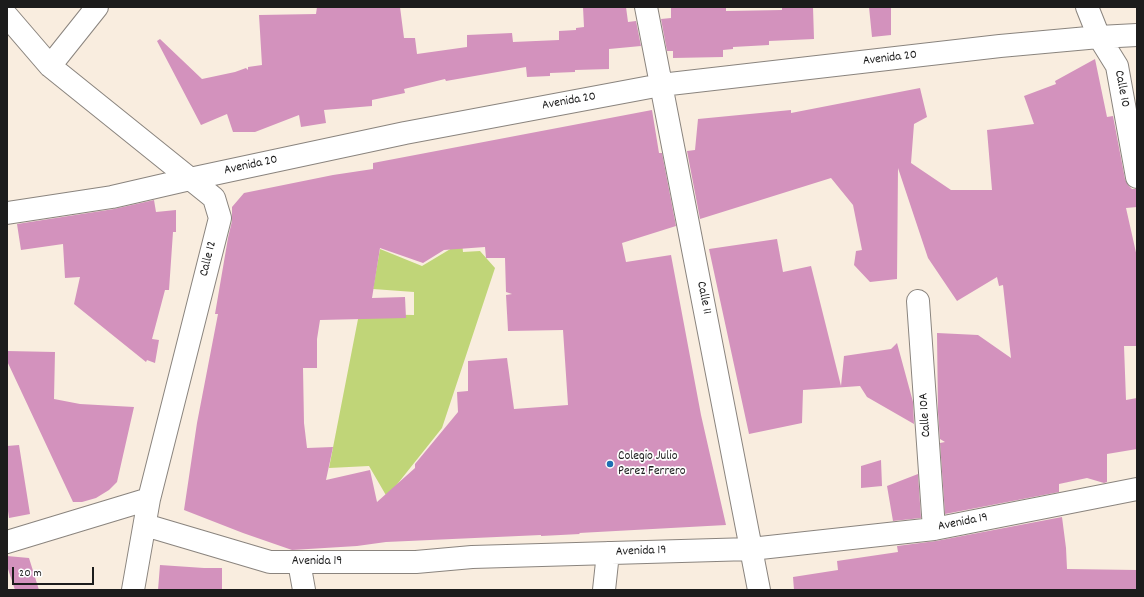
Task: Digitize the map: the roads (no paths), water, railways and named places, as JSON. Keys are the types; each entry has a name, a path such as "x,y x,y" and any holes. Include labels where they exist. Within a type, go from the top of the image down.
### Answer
{"street":[{"path":"50,66 97,7"},
{"name":"Calle 11","path":"646,7 759,590"},
{"name":"Calle 10","path":"1087,7 1099,37 1116,66 1137,177"},
{"name":"Calle 12","path":"7,16 50,66 214,198 220,218 150,499 133,590"},
{"name":"Avenida 20","path":"7,213 112,197 442,126 661,85 1000,46 1137,35"},
{"name":"Calle 10A","path":"918,301 934,529"},
{"name":"Avenida 19","path":"145,525 270,562 416,562 472,557 752,549 934,529 1137,490"},
{"path":"7,542 150,499"},
{"path":"604,590 608,553"},
{"path":"299,562 304,590"}],"place":[{"name":"Colegio Julio Perez Ferrero","path":"610,464"}]}
